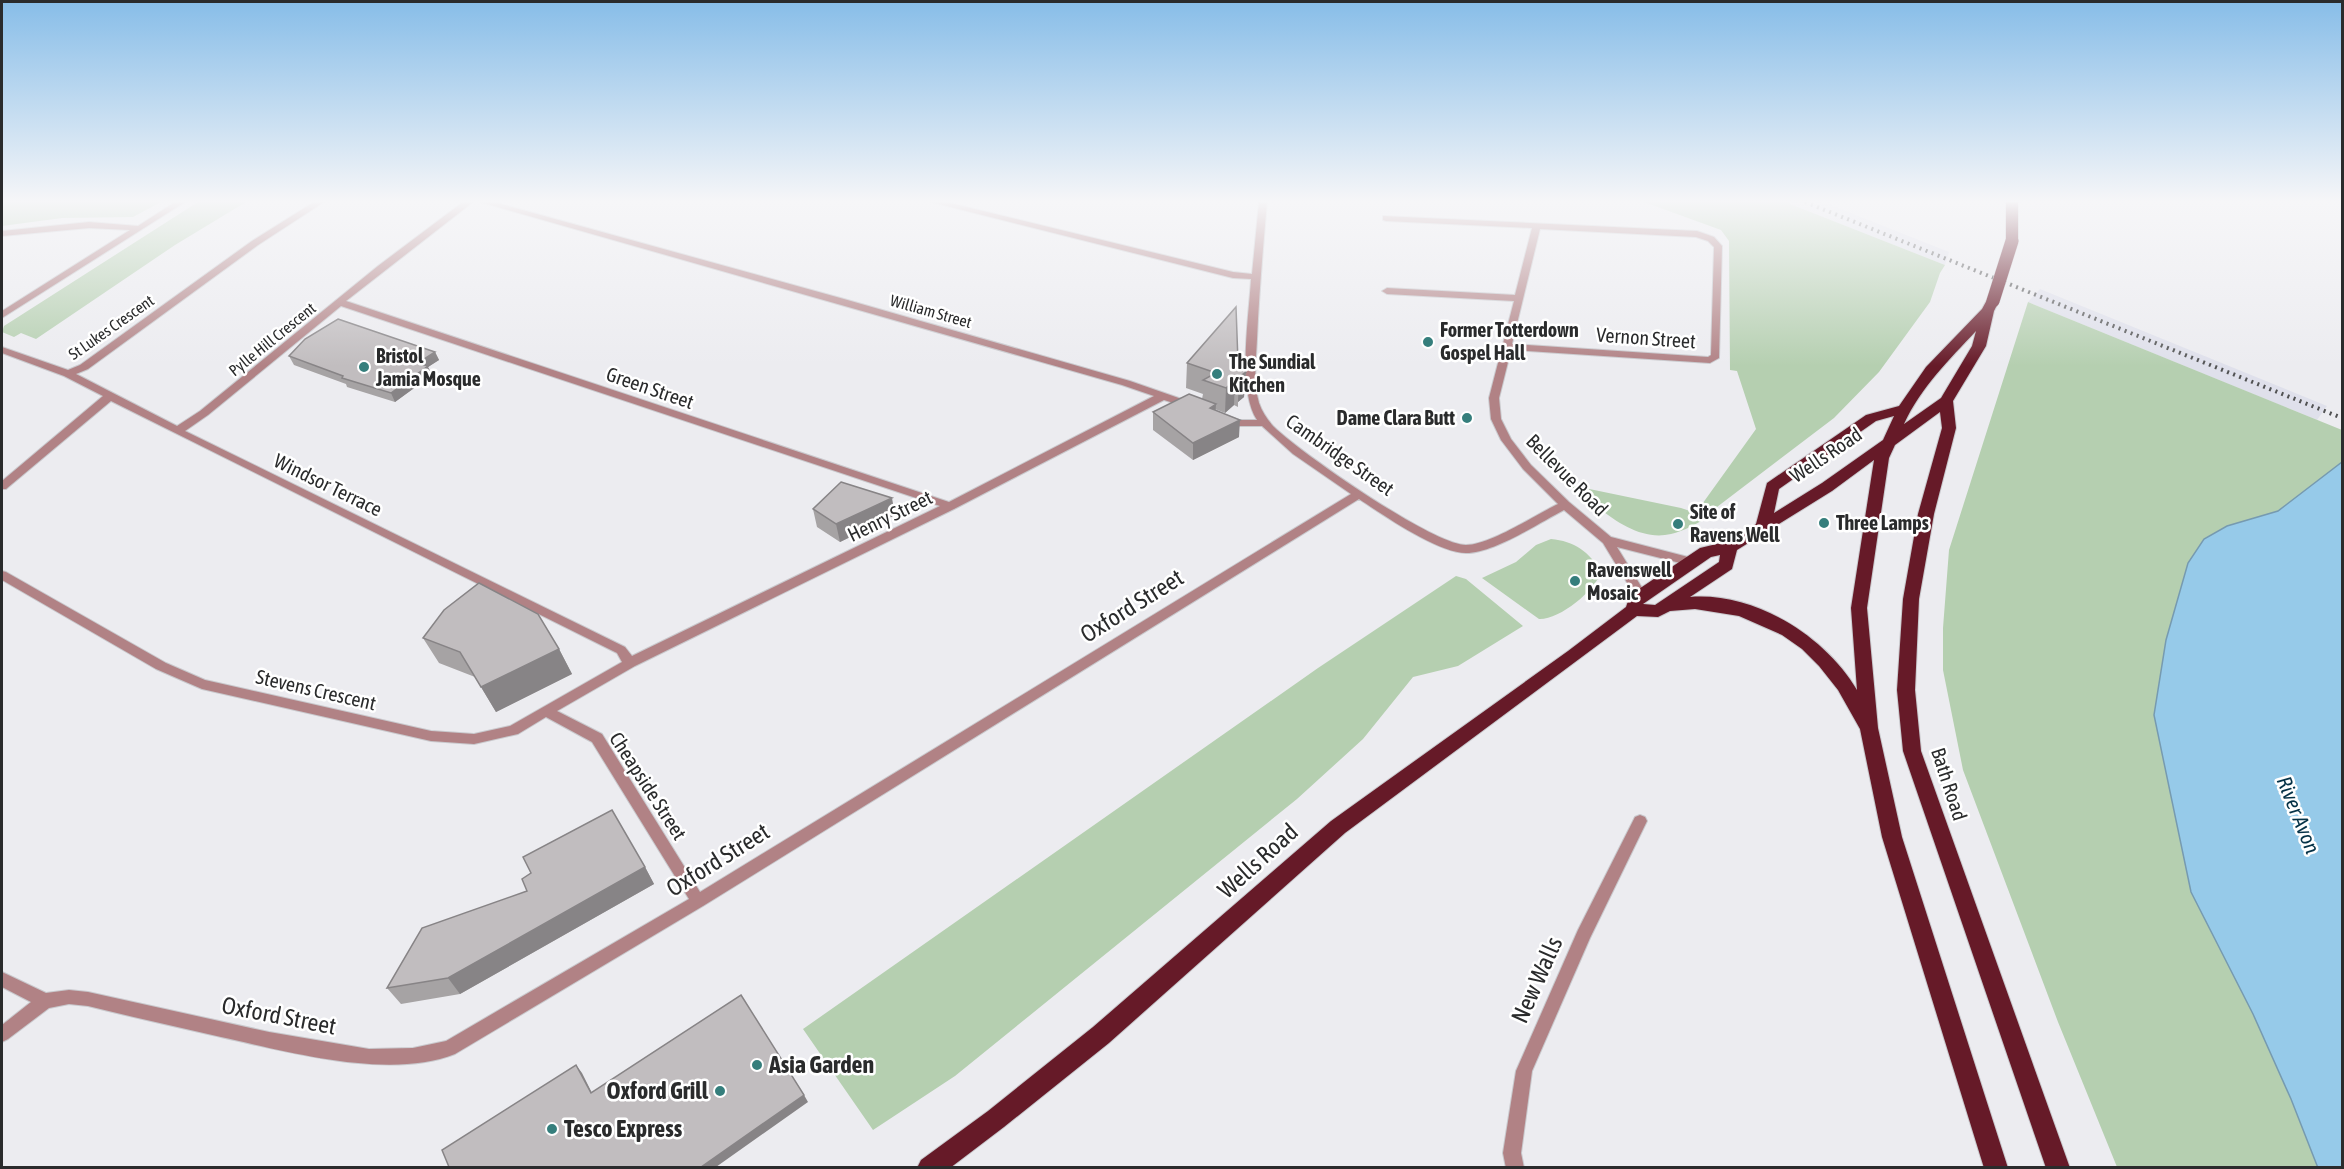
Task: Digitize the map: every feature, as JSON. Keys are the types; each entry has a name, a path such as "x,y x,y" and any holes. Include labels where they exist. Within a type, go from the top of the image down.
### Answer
{"highway":[{"path":"1888,444 1946,401 1979,346 2008,257"},
{"path":"1990,306 1931,370 1904,409 1888,444 1880,468 1859,608 1869,728 1892,837 1996,1167"},
{"name":"Bath Road","path":"1946,401 1949,428 1926,514 1911,599 1906,690 1912,751 2058,1167"},
{"path":"1763,526 1772,487 1870,418 1904,409"},
{"name":"Wells Road","path":"930,1167 996,1119 1101,1035 1338,826 1706,552 1730,547 1827,487 1888,444"},
{"name":"Wells Road","path":"1637,603 1658,611 1726,565 1730,547"},
{"path":"1666,606 1686,602 1707,603 1725,605 1760,615 1801,641 1824,660 1841,680 1869,728"}],"street":[{"path":"2,315 93,257"},
{"name":"St Lukes Crescent","path":"68,374 84,367 236,257"},
{"name":"Pylle Hill Crescent","path":"177,431 204,413 398,257"},
{"name":"William Street","path":"681,257 841,301 1163,396 1206,411"},
{"path":"1159,257 1222,272 1255,277"},
{"name":"Cambridge Street","path":"1257,257 1251,387 1255,407 1265,423 1283,441 1359,494 1448,546 1466,549 1484,545 1565,505"},
{"name":"Bellevue Road","path":"1530,257 1494,398 1496,419 1506,441 1527,467 1565,505 1607,540 1637,603"},
{"name":"Vernon Street","path":"1508,347 1710,360 1716,356 1718,257"},
{"path":"1388,291 1520,298"},
{"name":"Green Street","path":"339,302 950,506"},
{"name":"Windsor Terrace","path":"2,350 68,374 177,431 621,650 630,663"},
{"path":"2,486 74,423 110,396"},
{"name":"Henry Street","path":"630,663 950,506 1163,396"},
{"path":"1217,415 1238,423 1265,423"},
{"name":"Oxford Street","path":"45,1001 69,997 88,999 268,1040 369,1056 413,1056 449,1048 698,901 1359,494"},
{"name":"Bellevue Road","path":"1607,540 1692,562"},
{"name":"Stevens Crescent","path":"2,575 161,666 202,684 431,736 474,739 513,730 630,663"},
{"name":"Cheapside Street","path":"548,712 597,738 698,901"},
{"name":"New Walls","path":"1515,1167 1512,1153 1524,1071 1583,935 1640,820"},
{"path":"2,979 45,1001 2,1034"}],"shaded area":[{"path":"1924,257 1948,257 1945,265"},
{"path":"2040,289 2327,406 2317,420 2028,302"}],"green space":[{"path":"113,257 158,257 36,339 21,333 14,337 2,332 4,326"},
{"path":"1729,257 1924,257 1945,265 1930,302 1879,372 1834,418 1713,510 1700,507 1756,429 1737,371 1730,370"},
{"path":"2028,302 2342,430 2342,1167 2117,1167 2058,1022 1963,770 1943,670 1943,628 1949,550"},
{"path":"1570,485 1681,508 1708,517 1671,534 1643,533 1616,521"},
{"path":"1551,539 1574,545 1592,559 1601,572 1592,588 1566,610 1539,619 1482,578 1516,562 1536,545"},
{"path":"1456,576 1466,579 1523,626 1458,666 1413,677 1363,739 1297,799 955,1076 873,1130 803,1029 1318,668"}],"water":[{"name":"River Avon","path":"2342,462 2342,1167 2318,1168 2291,1099 2253,1014 2191,892 2154,715 2166,640 2188,563 2204,539 2227,526 2278,511"}],"building":[{"path":"1236,307 1238,362 1246,372 1239,377 1239,382 1235,380 1226,388 1203,380 1216,373 1187,363"},
{"name":"Bristol Jamia Mosque","path":"338,319 435,352 418,363 428,366 391,393 342,378 343,376 289,356 305,339"},
{"path":"1189,394 1216,404 1210,408 1240,420 1193,443 1153,412"},
{"path":"841,482 892,498 836,524 813,509"},
{"path":"479,583 538,614 559,649 481,687 460,652 423,638 444,610"},
{"path":"612,810 645,867 448,978 387,988 422,928 527,891 522,879 531,873 523,857"},
{"path":"741,995 804,1095 701,1167 449,1167 442,1150 576,1065 591,1093"}],"railway":[{"path":"1941,257 2342,418"}],"place":[{"name":"Former Totterdown Gospel Hall","path":"1428,342"},
{"name":"Bristol Jamia Mosque","path":"364,367"},
{"name":"The Sundial Kitchen","path":"1217,374"},
{"name":"Dame Clara Butt","path":"1467,418"},
{"name":"Three Lamps","path":"1824,523"},
{"name":"Site of Ravens Well","path":"1678,524"},
{"name":"Ravenswell Mosaic","path":"1575,581"},
{"name":"Asia Garden","path":"757,1065"},
{"name":"Oxford Grill","path":"720,1091"},
{"name":"Tesco Express","path":"552,1129"}]}
